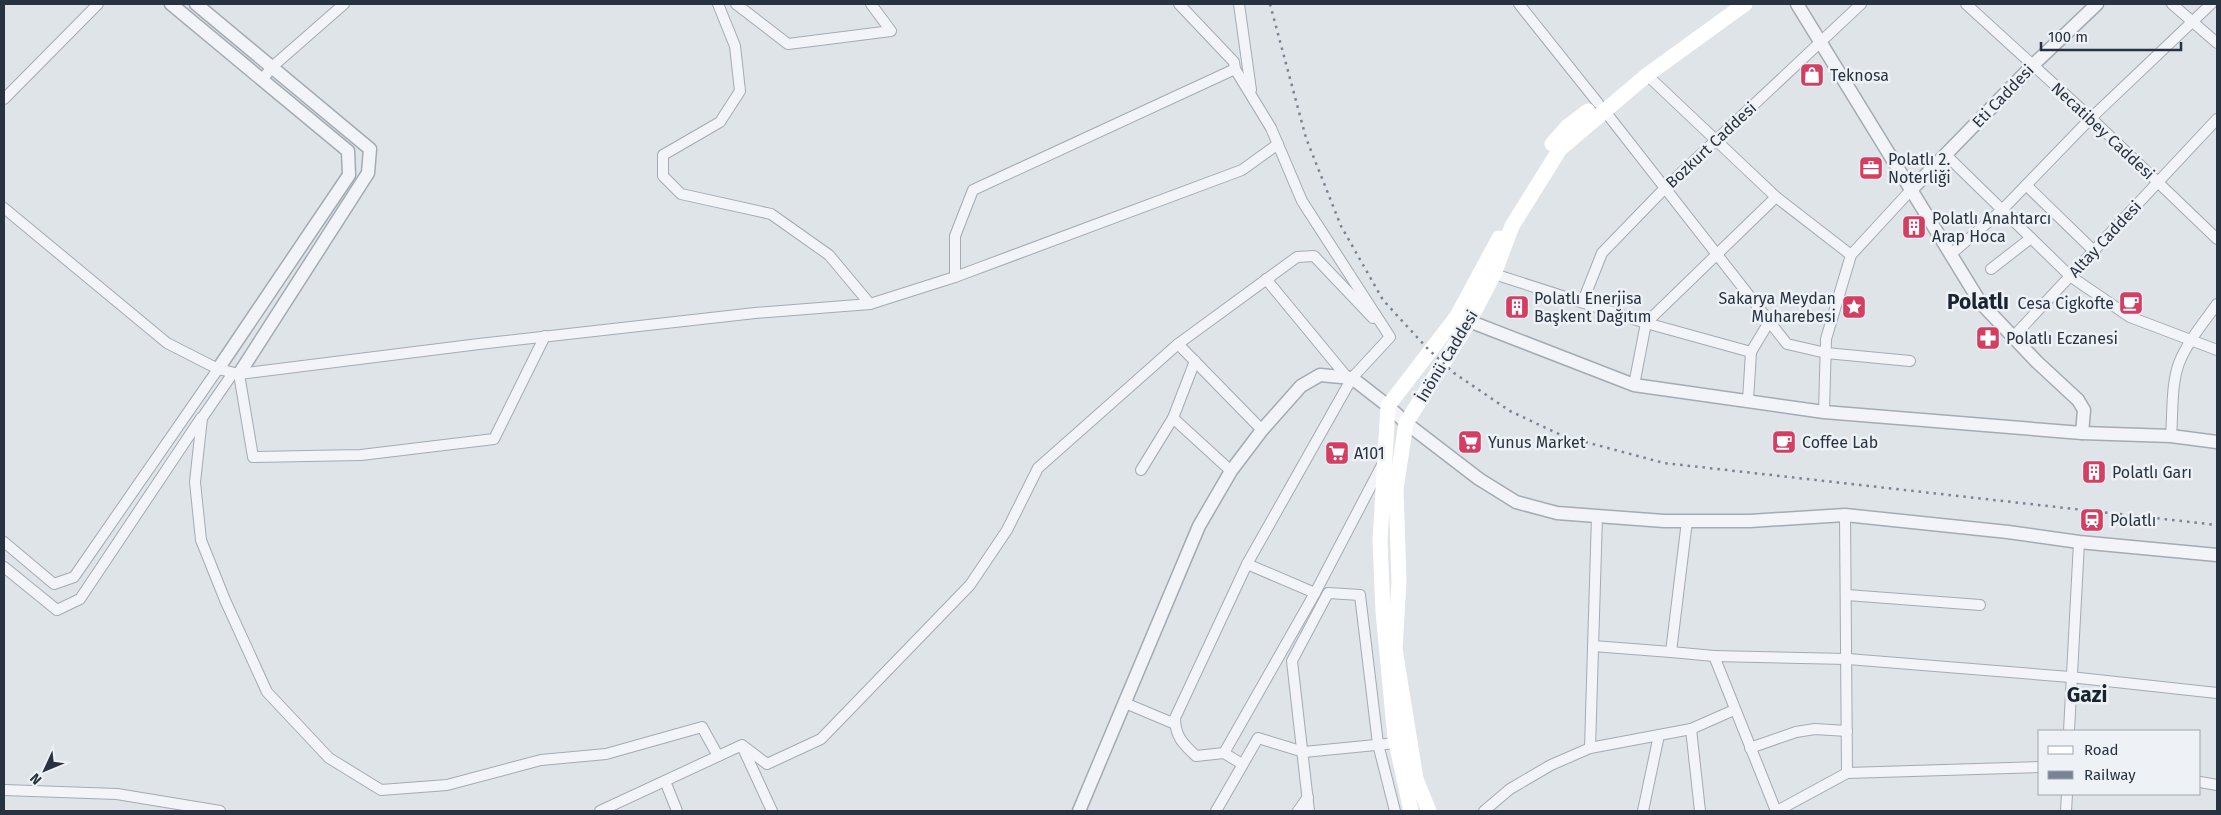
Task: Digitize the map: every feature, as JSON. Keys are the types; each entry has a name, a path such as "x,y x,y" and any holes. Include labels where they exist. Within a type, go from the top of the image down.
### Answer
{"main road":[{"name":"İnönü Caddesi","path":"1388,406 1463,319 1494,274 1512,226 1560,149 1601,107 1729,4"},
{"name":"İnönü Caddesi","path":"1428,811 1416,779 1395,650 1399,582 1396,489 1406,423 1463,319 1555,141 1568,127 1601,107 1745,4"},
{"path":"1388,406 1380,540 1386,659 1396,743 1411,811"}],"street":[{"path":"4,99 98,4"},
{"path":"4,542 54,584 74,577 349,175 348,151 171,4"},
{"path":"4,567 57,610 80,599 202,418 236,373 368,173 370,149 196,4"},
{"path":"262,80 272,67 344,4"},
{"path":"718,4 735,46 740,91 720,122 663,155 663,176 681,194 771,214 829,255 870,304"},
{"path":"736,4 788,44 891,31 871,4"},
{"path":"1180,4 1234,62 1235,69 1252,94 1278,144 1302,201 1390,337"},
{"path":"1239,4 1252,94"},
{"path":"1519,4 1787,344 1826,353 1910,361"},
{"path":"1797,4 1910,191 1980,302 2078,400 2084,410 2082,433"},
{"name":"Bozkurt Caddesi","path":"1583,301 1602,252 1665,188 1862,4"},
{"name":"Necatibey Caddesi","path":"1966,4 2032,66 2092,118 2217,239"},
{"name":"Eti Caddesi","path":"1910,191 2032,66 2097,4"},
{"path":"2172,4 2217,43"},
{"path":"1950,255 2002,210 2092,118 2210,4"},
{"path":"954,277 955,236 974,190 1235,69"},
{"path":"1647,75 1776,197 1851,255"},
{"name":"Altay Caddesi","path":"2013,337 2095,252 2217,119"},
{"path":"4,208 167,343 218,369 236,373 756,313 870,304 954,277 1242,170 1278,144"},
{"path":"1946,155 2070,276 2130,317 2217,350"},
{"path":"2026,185 2095,252"},
{"path":"1824,412 1826,338 1851,255 1910,191"},
{"path":"1634,384 1646,323 1776,197"},
{"path":"1992,269 2031,238"},
{"path":"742,745 767,764 821,739 970,585 1006,530 1038,468 1178,344 1297,257 1314,256 1390,337"},
{"path":"1494,274 1583,301 1646,323 1751,352"},
{"path":"1266,279 1349,377 1479,478 1516,502 1557,513 1687,521 1750,521 1845,516 2217,555"},
{"path":"2172,436 2174,390 2179,364 2190,341 2217,304"},
{"path":"1463,319 1634,384 1824,412 2082,433 2172,436 2217,442"},
{"path":"1748,400 1751,352 1769,322"},
{"path":"236,373 253,456 361,455 494,439 545,336"},
{"path":"1242,764 1224,753 1196,756 1181,742 1175,730 1175,718 1247,564 1349,377 1390,337"},
{"path":"1178,344 1262,430"},
{"path":"1141,470 1173,418 1195,361"},
{"path":"1079,811 1199,526 1231,470 1262,430 1301,386 1320,375 1349,377"},
{"path":"202,418 195,482 202,540 225,600 267,692 328,758 382,790 447,786 541,760 606,754 702,727 718,756"},
{"path":"1173,418 1231,470"},
{"path":"1224,753 1315,593 1384,461"},
{"path":"1590,748 1597,516"},
{"path":"1845,516 1848,659 1847,773"},
{"path":"1671,652 1687,521"},
{"path":"2068,730 2079,542"},
{"path":"1247,564 1315,593"},
{"path":"1309,811 1304,752 1292,660 1328,593 1360,595 1378,744 1395,811"},
{"path":"1847,595 1980,605"},
{"path":"1593,646 1714,656 1848,659 2070,677 2217,693"},
{"path":"1714,656 1776,811 1847,773 2038,767"},
{"path":"1125,703 1175,724"},
{"path":"1484,811 1510,789 1551,765 1590,748 1691,729 1734,710"},
{"path":"1691,729 1700,811"},
{"path":"1750,748 1796,732 1815,729 1847,731"},
{"path":"1643,811 1659,735"},
{"path":"1216,811 1258,738 1304,752 1396,743"},
{"path":"600,811 742,745"},
{"path":"742,745 772,811"},
{"path":"665,780 677,811"},
{"path":"2201,782 2217,785"},
{"path":"4,790 117,794 220,811"},
{"path":"2066,811 2067,795"},
{"path":"1298,811 1308,797"}],"railway":[{"path":"1270,4 1306,138 1341,226 1383,300 1427,348 1454,373 1510,411 1563,436 1664,463 2217,525"}],"place":[{"name":"Teknosa","path":"1812,75"},
{"name":"Polatlı 2. Noterliği","path":"1871,168"},
{"name":"Polatlı Anahtarcı Arap Hoca","path":"1914,227"},
{"name":"Cesa Cigkofte","path":"2131,303"},
{"name":"Polatlı Enerjisa Başkent Dağıtım","path":"1517,307"},
{"name":"Sakarya Meydan Muharebesi","path":"1854,307"},
{"name":"Polatlı Eczanesi","path":"1988,338"},
{"name":"Yunus Market","path":"1470,442"},
{"name":"Coffee Lab","path":"1784,442"},
{"name":"A101","path":"1337,453"},
{"name":"Polatlı Garı","path":"2094,472"},
{"name":"Polatlı","path":"2092,520"}],"district":[{"name":"Polatlı","path":"1978,302"},
{"name":"Gazi","path":"2087,695"}]}
